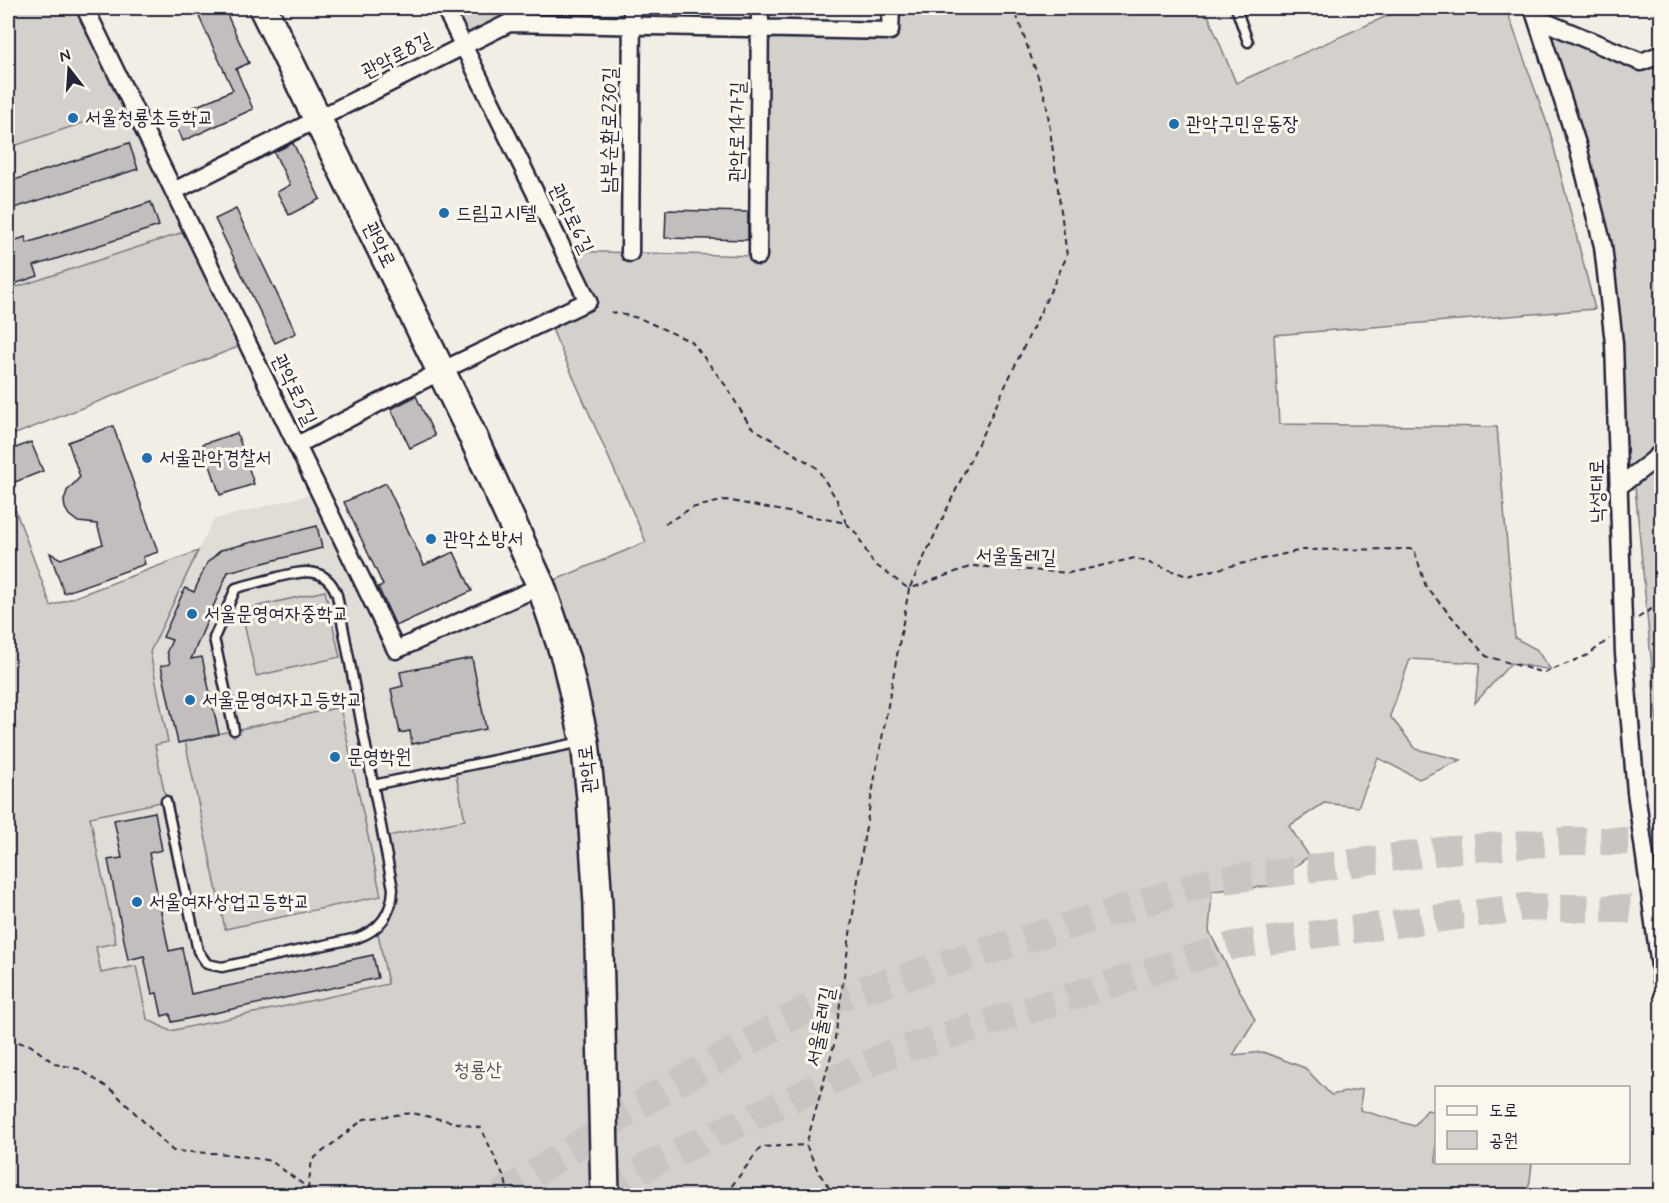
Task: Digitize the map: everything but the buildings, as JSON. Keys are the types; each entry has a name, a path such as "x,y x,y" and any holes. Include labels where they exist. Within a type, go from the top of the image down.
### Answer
{"main road":[{"name":"관악로","path":"263,8 441,371 541,586 566,660 585,742 598,904 605,1196"}],"street":[{"name":"관악로5길","path":"85,8 396,650 541,586"},
{"name":"관악로6길","path":"441,371 588,302 445,8"},
{"name":"남부순환로230길","path":"630,253 633,8"},
{"name":"관악로14가길","path":"758,256 760,8"},
{"name":"관악로8길","path":"318,119 464,46 509,15 632,26 891,31 891,8"},
{"path":"1535,13 1641,62 1662,54"},
{"name":"낙성대로","path":"1535,13 1578,147 1603,246 1614,343 1624,653 1636,792 1662,981"},
{"path":"174,191 318,119"},
{"path":"297,445 441,371"},
{"path":"1618,486 1662,452"}],"lane":[{"path":"1236,8 1248,42"},
{"path":"166,801 198,951 207,964 222,967 357,938 372,931 381,923 388,912 393,889 337,595 332,583 317,573 299,572 236,588 214,638 234,730"},
{"path":"373,785 585,742"}],"path":[{"path":"611,312 639,318 692,342 726,386 750,426 817,468 837,500 846,523 856,533 873,563 909,589 1067,256 1046,100 1014,8"},
{"path":"665,524 691,508 726,500 846,523"},
{"name":"서울둘레길","path":"806,1145 834,1045 864,838 909,589 972,566 1069,573 1135,558 1187,576 1302,550 1414,549 1426,587 1486,656 1544,673 1588,656 1624,627 1656,606 1662,605"},
{"path":"8,1041 30,1045 55,1064 80,1069 113,1091 173,1151 229,1154 271,1161 308,1188 313,1196"},
{"path":"308,1188 312,1160 364,1119 412,1113 481,1128 505,1179 509,1196"},
{"path":"728,1196 731,1187 761,1147 806,1145 819,1173 835,1196"}],"shaded area":[{"name":"서울청룡초등학교","path":"8,8 85,8 193,229 8,290"},
{"name":"문영학원","path":"320,492 396,649 541,586 585,742 478,887 377,928 388,984 170,1031 147,1019 136,966 101,973 96,947 116,943 90,816 166,801 155,745 168,741 150,652 213,520"}],"green space":[{"path":"8,8 85,8 133,106 8,148"},
{"path":"445,8 509,8 509,23 464,46"},
{"name":"청룡산","path":"891,8 1205,8 1236,83 1405,8 1506,8 1550,132 1595,309 1274,335 1279,424 1497,427 1515,638 1536,649 1551,670 1511,663 1475,703 1480,663 1410,659 1390,716 1416,749 1461,760 1419,779 1378,758 1358,807 1324,803 1289,826 1309,856 1269,886 1212,891 1209,931 1255,1020 1233,1055 1263,1052 1305,1068 1331,1095 1362,1089 1360,1110 1414,1126 1427,1110 1435,1112 1435,1164 1532,1164 1526,1195 8,1195 8,490 51,606 198,551 150,652 168,742 155,745 166,801 90,817 116,943 96,947 101,973 136,966 147,1019 170,1031 388,984 377,928 392,897 383,837 465,820 455,769 585,742 541,586 646,542 548,320 588,301 564,251 758,256 760,28 890,31"},
{"path":"1538,19 1661,72 1661,764 1634,476 1618,487 1603,246"},
{"path":"193,229 248,343 8,437 8,290"},
{"path":"325,591 340,657 256,676 241,610"},
{"path":"340,707 381,896 225,929 185,741"}],"tunnel":[{"path":"499,1196 649,1099 814,1005 1209,882 1449,850 1567,841 1662,841"},
{"path":"606,1196 649,1165 892,1053 1235,945 1526,907 1662,910"}],"place":[{"name":"서울청룡초등학교","path":"73,118"},
{"name":"관악구민운동장","path":"1174,124"},
{"name":"드림고시텔","path":"444,213"},
{"name":"서울관악경찰서","path":"147,458"},
{"name":"관악소방서","path":"431,539"},
{"name":"서울문영여자중학교","path":"192,614"},
{"name":"서울문영여자고등학교","path":"190,700"},
{"name":"문영학원","path":"335,757"},
{"name":"서울여자상업고등학교","path":"137,902"}]}
